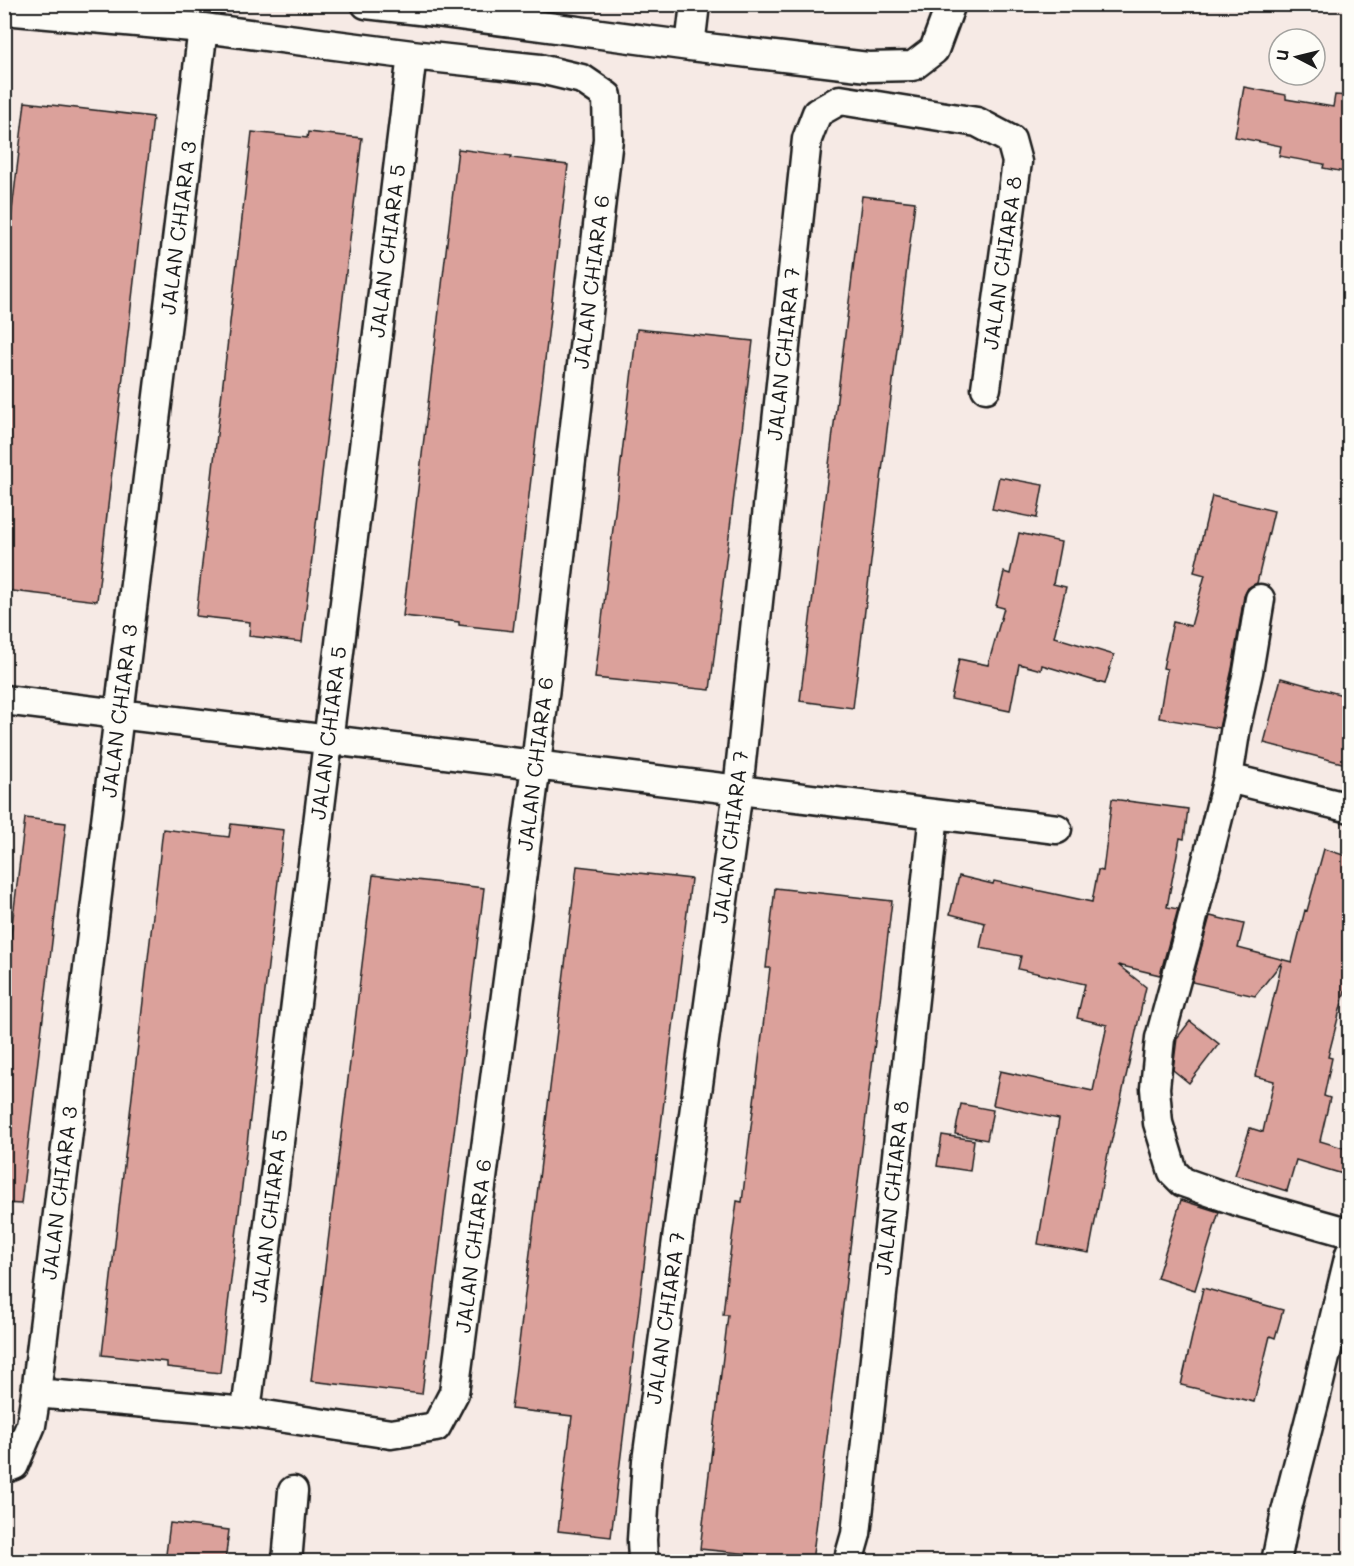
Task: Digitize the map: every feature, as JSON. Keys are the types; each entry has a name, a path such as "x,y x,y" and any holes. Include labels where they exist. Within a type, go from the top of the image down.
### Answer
{"street":[{"path":"366,4 438,8 690,46 868,67 913,66 934,50 951,4"},
{"path":"690,46 695,4"},
{"path":"4,10 203,28 412,55"},
{"name":"JALAN CHIARA 3","path":"4,1469 14,1465 31,1425 36,1393 203,28"},
{"name":"JALAN CHIARA 6","path":"246,1412 391,1434 436,1427 454,1394 536,765 608,139 607,96 582,79 540,69 412,55"},
{"name":"JALAN CHIARA 5","path":"246,1412 412,55"},
{"name":"JALAN CHIARA 8","path":"817,113 840,100 977,122 1011,140 1017,162 986,388"},
{"name":"JALAN CHIARA 7","path":"645,1561 642,1540 647,1461 738,790 807,140 817,113"},
{"path":"1260,599 1228,778 1160,1038 1155,1088 1158,1123 1173,1172 1183,1182 1240,1202 1350,1233"},
{"path":"4,700 1057,829"},
{"path":"1228,778 1350,808"},
{"name":"JALAN CHIARA 8","path":"848,1562 856,1534 934,814"},
{"path":"1276,1562 1286,1512 1350,1254"},
{"path":"36,1393 246,1412"},
{"path":"287,1562 293,1491"}],"building":[{"path":"1244,87 1286,95 1286,99 1333,107 1335,95 1350,96 1350,173 1323,168 1324,164 1279,156 1281,146 1235,137"},
{"path":"25,102 153,117 97,601 4,590 4,277"},
{"path":"252,132 307,138 308,132 362,138 302,642 249,636 250,622 196,616"},
{"path":"458,149 568,165 513,631 403,616"},
{"path":"862,196 915,202 853,708 800,701"},
{"path":"637,329 753,341 710,690 595,678"},
{"path":"999,477 1043,485 1037,518 992,509"},
{"path":"1212,496 1274,511 1257,583 1248,588 1244,596 1219,728 1159,718 1167,669 1163,668 1173,622 1191,626 1205,575 1194,572"},
{"path":"1019,533 1061,542 1053,584 1066,587 1054,637 1114,655 1105,684 1042,665 1041,670 1019,664 1010,711 951,699 959,659 988,665 1004,608 996,606 1004,572 1010,574"},
{"path":"1281,678 1350,697 1350,765 1264,743"},
{"path":"1112,799 1188,809 1184,839 1180,838 1167,907 1178,909 1160,975 1118,965 1146,987 1109,1148 1089,1253 1038,1244 1059,1119 993,1105 1000,1071 1093,1091 1107,1025 1077,1018 1085,984 1018,969 1021,956 980,948 985,923 950,914 959,876 993,884 994,881 1092,902 1098,870 1103,871"},
{"path":"25,818 66,823 21,1204 4,1203 4,992"},
{"path":"231,824 284,830 220,1373 167,1367 167,1362 102,1355 163,829 229,837"},
{"path":"1324,849 1350,857 1350,971 1328,1057 1332,1058 1324,1096 1330,1098 1320,1141 1350,1150 1350,1153 1343,1174 1296,1160 1287,1191 1235,1175 1250,1128 1263,1132 1274,1081 1255,1076 1282,962 1255,996 1192,982 1210,916 1244,924 1238,948 1292,962"},
{"path":"577,866 691,879 611,1537 558,1531 572,1416 511,1409"},
{"path":"373,875 484,888 422,1394 311,1381"},
{"path":"775,888 892,901 812,1562 786,1562 759,1558 759,1555 700,1549 728,1315 723,1315 727,1277 737,1201 742,1202 770,968 766,968"},
{"path":"1190,1021 1219,1044 1189,1083 1173,1070 1177,1038"},
{"path":"961,1104 993,1110 987,1140 955,1134"},
{"path":"942,1135 974,1140 970,1171 937,1166"},
{"path":"1181,1200 1219,1212 1195,1290 1157,1278"},
{"path":"1203,1288 1283,1310 1275,1338 1270,1336 1254,1402 1181,1385"},
{"path":"170,1523 229,1530 225,1562 165,1562"}]}
